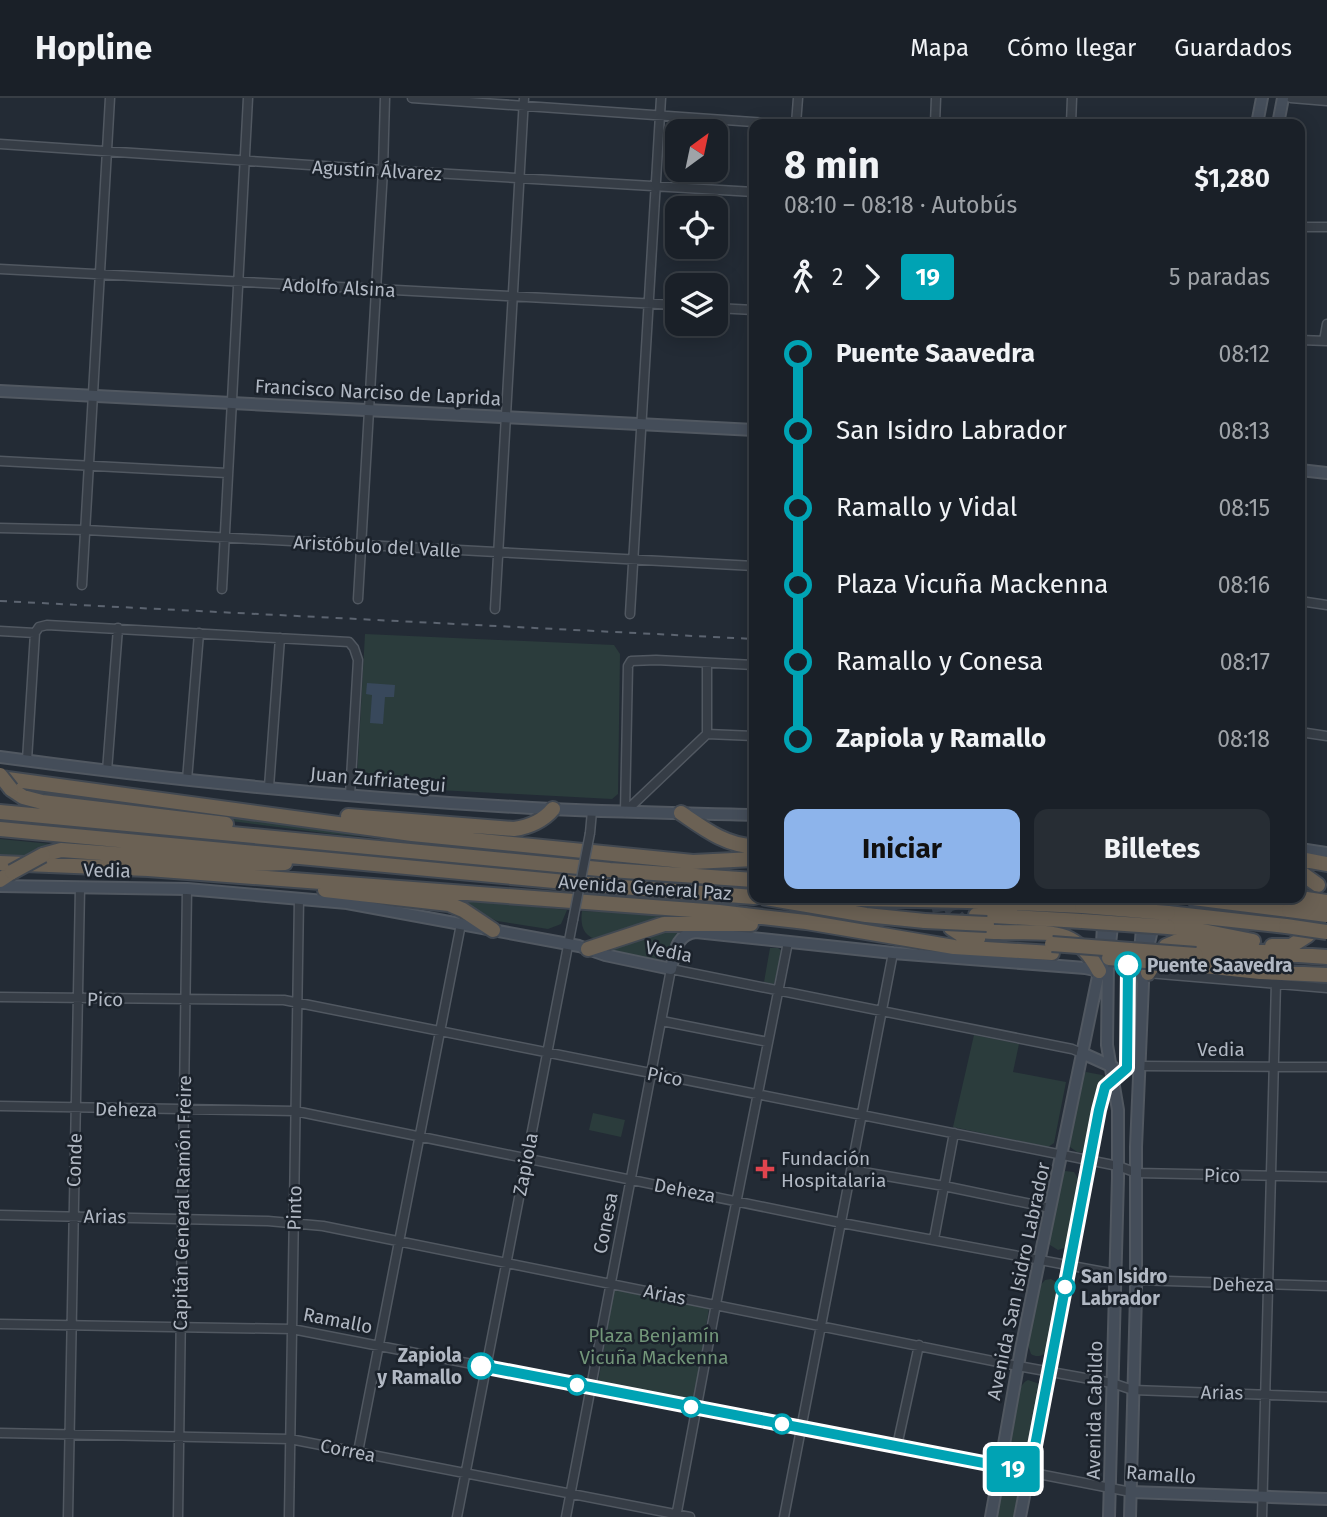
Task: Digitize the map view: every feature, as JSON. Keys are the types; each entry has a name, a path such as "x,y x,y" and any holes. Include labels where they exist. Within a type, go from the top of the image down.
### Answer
{"highway":[{"name":"Avenida General Paz","path":"4,781 412,834 693,862 749,859"},
{"path":"4,781 23,797 41,802 229,824 295,840"},
{"path":"260,813 323,814 514,829 529,826 553,809"},
{"name":"Avenida General Paz","path":"0,812 727,879 749,878"},
{"path":"681,813 726,840 749,845"},
{"name":"Avenida General Paz","path":"0,829 749,897"},
{"path":"4,872 61,850 251,864 350,862"},
{"path":"1305,860 1327,864"},
{"name":"Avenida General Paz","path":"4,872 148,869 251,876 750,915 967,949 1052,948 1196,960 1260,972 1327,975"},
{"path":"251,876 329,891 449,904 464,910 493,930"},
{"path":"1307,886 1327,902"},
{"path":"795,903 866,915 921,912 959,903"},
{"path":"821,903 921,912 977,922 1055,926 1073,930 1089,945 1096,966"},
{"path":"987,903 1168,920 1286,926 1318,934"},
{"path":"1237,903 1327,915"},
{"path":"977,922 1082,913"},
{"path":"1168,920 1198,930 1282,947 1318,934"},
{"path":"977,922 981,932 1069,937 1079,944 1096,966"},
{"path":"588,948 677,923 836,928"},
{"path":"951,928 968,937 1052,948"},
{"path":"1279,954 1301,950 1318,934"},
{"path":"1144,976 1166,946 1177,940 1279,954 1327,957"},
{"path":"1196,960 1327,966"}],"street":[{"path":"82,585 110,98"},
{"path":"222,589 248,98"},
{"path":"358,598 385,98"},
{"path":"412,98 524,102 749,122"},
{"path":"630,614 661,98"},
{"path":"796,119 798,98"},
{"path":"935,119 936,98"},
{"path":"1071,119 1072,98"},
{"path":"1258,119 1262,98"},
{"path":"1279,119 1283,98"},
{"path":"1291,98 1327,101"},
{"path":"495,608 524,102"},
{"name":"Agustín Álvarez","path":"0,144 244,162 749,192"},
{"path":"1305,227 1327,227"},
{"name":"Adolfo Alsina","path":"0,269 665,305"},
{"path":"728,308 749,310"},
{"path":"1305,340 1326,341 1327,324"},
{"name":"Francisco Narciso de Laprida","path":"0,391 749,430"},
{"path":"0,461 227,473"},
{"path":"1305,471 1327,473"},
{"name":"Aristóbulo del Valle","path":"0,527 749,566"},
{"path":"1305,602 1327,605"},
{"path":"27,760 35,633 43,625 349,642 358,660 350,795"},
{"path":"107,771 118,628"},
{"path":"0,631 35,633"},
{"path":"187,780 199,633"},
{"path":"269,787 280,638"},
{"path":"625,812 628,666 631,661 749,665"},
{"path":"625,812 707,734 708,663"},
{"path":"1305,733 1327,736"},
{"path":"707,734 749,736"},
{"name":"Juan Zufriategui","path":"0,757 187,780 350,795 592,811 749,815"},
{"name":"Zapiola","path":"457,1517 590,833 592,811"},
{"path":"1305,850 1327,853"},
{"name":"Vedia","path":"0,886 187,889 365,906 588,948 605,955 671,969 1073,1049 1110,1066 1327,1068"},
{"name":"Conde","path":"68,1517 80,888"},
{"name":"Capitán General Ramón Freire","path":"178,1517 187,889"},
{"name":"Pinto","path":"289,1517 299,899"},
{"path":"358,1452 461,925"},
{"name":"Avenida Cabildo","path":"1082,1053 1096,966 1108,926 1107,1045 1118,1110 1112,1383 1121,1490 1130,1517"},
{"name":"Avenida Cabildo","path":"1109,1517 1121,1490 1133,1390 1140,1066 1149,928 1140,948 1139,964 1144,976"},
{"name":"Conesa","path":"566,1517 678,942 682,936 696,932 788,942"},
{"path":"677,1516 788,942 893,953 1096,966"},
{"path":"784,1517 893,953"},
{"path":"1144,976 1276,982 1327,988"},
{"path":"1262,1517 1276,982"},
{"name":"Pico","path":"0,997 296,1002 863,1114 1118,1166 1137,1173 1327,1177"},
{"path":"662,1021 768,1042"},
{"name":"Avenida San Isidro Labrador","path":"991,1517 1018,1366 1082,1053"},
{"path":"1020,1517 1099,1110 1105,1087 1127,1068"},
{"name":"Deheza","path":"0,1106 295,1111 1136,1280 1327,1286"},
{"path":"1099,1110 1107,1107 1118,1110"},
{"path":"934,1239 954,1133"},
{"path":"852,1170 1049,1208"},
{"name":"Arias","path":"0,1215 183,1218 323,1226 1112,1383 1133,1390 1327,1397"},
{"name":"Ramallo","path":"0,1324 292,1329 1121,1490 1327,1499"},
{"path":"897,1446 919,1345"},
{"name":"Correa","path":"0,1433 290,1440 690,1517"}],"green space":[{"path":"365,634 614,645 620,654 618,794 612,799 361,786 357,778"},
{"path":"19,789 458,845 332,834 59,799"},
{"path":"0,839 72,846 29,858 0,857"},
{"path":"353,888 567,910 561,924 548,929 497,921 474,910"},
{"path":"582,911 745,918 667,917 598,940 589,936 584,929"},
{"path":"689,926 677,934 661,962 611,952 608,949 646,933"},
{"path":"770,948 782,951 774,984 764,982"},
{"path":"974,1035 1019,1044 1013,1072 1066,1082 1054,1143 1048,1147 953,1127"},
{"path":"1086,1072 1105,1077 1096,1099 1085,1148 1082,1152 1077,1152 1070,1147 1070,1142 1083,1074"},
{"path":"593,1113 625,1120 621,1137 589,1130"},
{"path":"1065,1171 1074,1172 1079,1180 1068,1243 1058,1250 1050,1245 1049,1238 1061,1175"},
{"path":"1045,1280 1056,1282 1058,1288 1047,1350 1036,1356 1031,1354 1028,1345 1039,1287"},
{"name":"Plaza Benjamín Vicuña Mackenna","path":"614,1289 709,1308 694,1403 598,1383"},
{"path":"1028,1380 1037,1383 1039,1389 1026,1451 1016,1458 1007,1450 1011,1422 1019,1391"},
{"path":"1008,1483 1014,1484 1018,1492 1014,1517 994,1517 1000,1488"}],"water":[{"path":"367,683 395,685 394,697 385,697 383,724 370,723 372,695 366,694"}],"tunnel":[{"path":"1305,886 1314,896 1318,908"},
{"path":"938,903 940,914 951,928"},
{"path":"950,903 952,911 967,927"},
{"path":"1143,919 1145,903"},
{"path":"1153,903 1153,919"}],"railway":[{"path":"0,601 749,639"}],"bus line":[{"name":"19","path":"481,1366 1030,1472 1037,1424 1099,1110 1105,1087 1127,1068 1128,965"}],"place":[{"name":"Puente Saavedra","path":"1128,965"},
{"name":"Fundación Hospitalaria","path":"765,1169"},
{"name":"San Isidro Labrador","path":"1065,1287"},
{"name":"Zapiola y Ramallo","path":"481,1366"}]}
